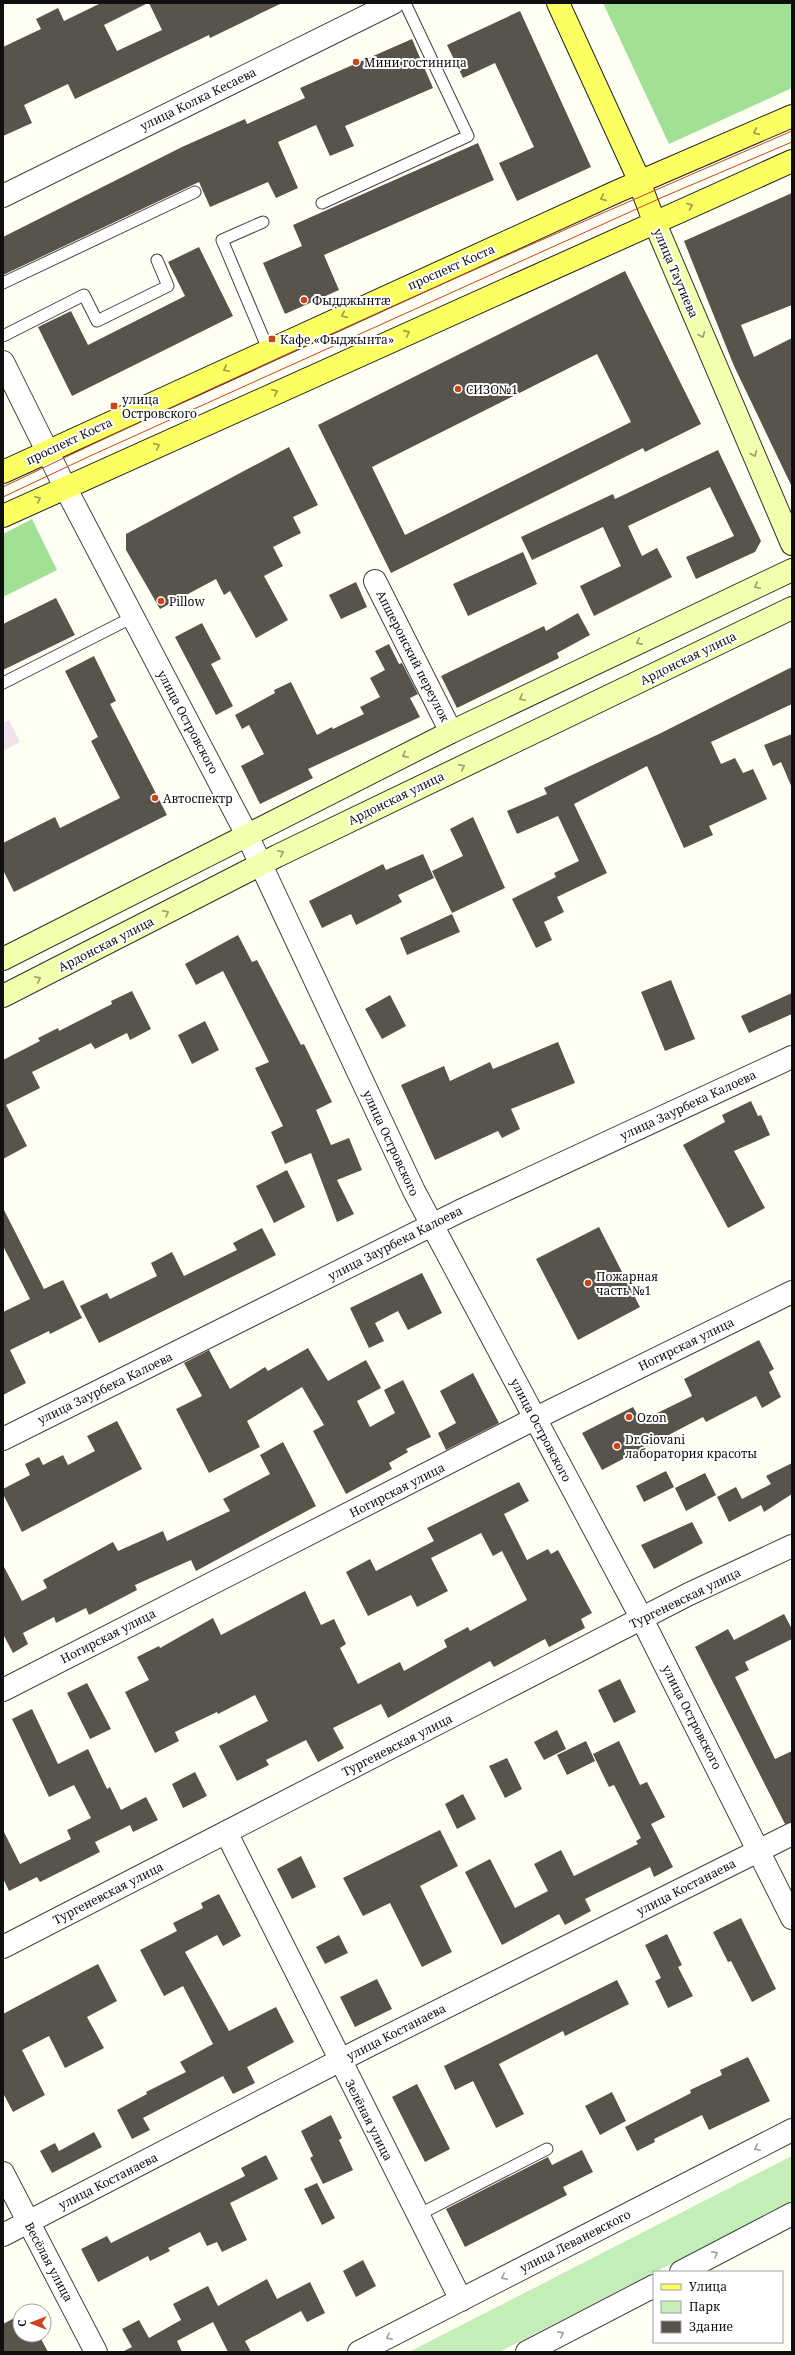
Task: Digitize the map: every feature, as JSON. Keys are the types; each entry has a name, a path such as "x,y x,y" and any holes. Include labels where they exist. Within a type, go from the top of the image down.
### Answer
{"main road":[{"name":"улица Таутиева","path":"558,3 639,183 792,544"},
{"name":"проспект Коста","path":"3,472 268,349 792,116"},
{"path":"3,516 654,221 792,161"},
{"path":"3,958 451,732 792,570"},
{"name":"Ардонская улица","path":"3,996 261,864 792,608"}],"street":[{"name":"улица Колка Кесаева","path":"3,196 393,3"},
{"name":"улица Островского","path":"3,362 48,450 65,487 247,835 431,1225 642,1619 792,1918"},
{"name":"Апшеронский переулок","path":"375,581 451,732"},
{"name":"улица Заурбека Калоева","path":"3,1439 431,1225 792,1057"},
{"name":"Ногирская улица","path":"3,1690 534,1419 792,1292"},
{"name":"Тургеневская улица","path":"3,1947 642,1619 792,1546"},
{"name":"Зелёная улица","path":"226,1832 460,2300"},
{"name":"улица Костанаева","path":"3,2235 340,2061 792,1834"},
{"name":"улица Леваневского","path":"359,2352 792,2130"},
{"name":"Весёлая улица","path":"3,2173 96,2352"},
{"path":"683,2271 792,2214"},
{"path":"527,2352 653,2287"}],"lane":[{"path":"322,203 468,136 406,3"},
{"path":"3,283 195,192"},
{"path":"263,222 222,240 268,349"},
{"path":"3,336 84,295 97,321 168,286 157,260"},
{"path":"3,683 133,617"},
{"path":"418,2215 547,2149"}],"shaded area":[{"path":"9,720 20,742 3,751 3,723"}],"green space":[{"path":"603,3 792,3 792,88 669,144"},
{"path":"32,519 57,570 3,597 3,534"},
{"path":"792,2156 792,2202 657,2271 653,2271 653,2273 499,2352 409,2352"}],"building":[{"path":"101,3 148,3 104,25 117,51 162,30 149,3 282,3 210,38 209,35 75,99 68,84 24,105 32,123 3,136 3,47 41,29 36,19 58,8 64,21"},
{"path":"520,11 591,167 517,201 499,163 534,147 495,63 463,78 447,45"},
{"path":"412,39 433,88 345,126 354,146 330,156 316,125 278,142 298,188 276,198 268,182 210,207 199,182 3,275 3,237 182,147 245,119 247,124 305,98 300,88"},
{"path":"478,143 494,180 324,255 339,290 285,314 263,263 302,246 293,225"},
{"path":"792,193 792,305 741,325 754,357 792,338 792,487 734,366 684,241"},
{"path":"199,247 233,316 72,396 38,327 71,311 88,345 185,296 168,262"},
{"name":"СИЗО№1","path":"625,271 701,424 645,452 643,448 391,573 318,425","holes":["597,354 631,422 405,535 372,467"]},
{"path":"289,447 318,505 293,517 301,533 273,547 283,566 264,576 288,620 256,638 230,591 224,595 216,579 160,609 126,550 126,534"},
{"path":"718,450 761,541 755,552 696,579 686,557 734,536 710,487 628,526 642,556 657,548 672,577 594,616 580,586 621,566 603,527 532,560 521,537 613,494 615,499"},
{"path":"523,552 537,584 468,616 453,584"},
{"path":"356,582 367,607 341,619 329,595"},
{"path":"56,598 75,635 3,670 3,624"},
{"path":"578,613 590,635 557,653 559,658 457,708 441,676 544,626 546,631"},
{"path":"202,623 221,659 211,664 233,706 216,715 175,637"},
{"path":"389,644 399,664 402,663 418,694 410,698 420,717 308,769 313,778 260,804 241,766 264,754 249,725 242,729 235,715 275,693 274,690 291,682 317,735 332,727 333,729 364,714 360,707 380,697 370,678 385,670 375,651"},
{"path":"94,656 116,701 110,704 167,815 14,892 3,870 3,843 55,817 60,828 120,798 91,741 98,737 65,671"},
{"path":"792,667 792,704 711,742 721,764 735,758 743,773 753,769 767,799 709,826 713,835 684,848 647,766 574,804 607,873 557,897 564,912 544,922 552,940 536,948 512,899 556,877 554,873 579,861 558,816 517,834 507,811 547,794 544,788 661,733"},
{"path":"792,734 792,788 781,762 773,766 764,745"},
{"path":"473,817 505,888 452,913 432,871 463,856 450,829"},
{"path":"423,854 434,878 398,895 402,902 356,925 351,914 322,928 309,901 383,864 386,870"},
{"path":"452,914 460,932 407,955 400,938"},
{"path":"238,935 252,962 257,960 301,1045 304,1044 332,1102 316,1110 331,1145 349,1138 362,1170 337,1180 354,1214 337,1222 311,1153 285,1164 271,1132 283,1126 255,1068 269,1062 223,971 196,985 185,964"},
{"path":"671,980 695,1039 665,1051 641,992"},
{"path":"132,991 151,1029 130,1040 127,1033 95,1049 91,1043 32,1072 40,1088 6,1105 27,1146 3,1159 3,1060 40,1041 38,1038 58,1028 59,1031 112,1004 111,1001"},
{"path":"792,993 792,1014 749,1033 741,1016"},
{"path":"390,995 406,1026 382,1039 365,1009"},
{"path":"205,1021 219,1050 192,1064 178,1035"},
{"path":"558,1042 575,1083 511,1109 520,1129 502,1138 498,1131 435,1160 401,1085 444,1066 450,1081 490,1062 493,1069"},
{"path":"751,1101 758,1116 761,1115 770,1135 734,1151 765,1208 728,1228 683,1145 725,1122 722,1115"},
{"path":"287,1170 305,1207 274,1223 256,1186"},
{"path":"3,1208 44,1289 63,1280 82,1318 50,1334 49,1331 10,1350 26,1383 3,1395 3,1312 30,1299 3,1246"},
{"name":"Пожарная часть №1","path":"599,1227 640,1307 578,1340 536,1259"},
{"path":"262,1228 276,1255 99,1343 80,1306 107,1293 110,1299 157,1276 151,1263 172,1252 184,1276 237,1250 233,1243"},
{"path":"422,1273 442,1313 408,1330 398,1311 375,1323 384,1341 369,1348 350,1308"},
{"path":"759,1340 774,1369 769,1372 781,1397 762,1408 756,1396 706,1422 703,1417 602,1470 582,1433 633,1407 641,1421 692,1396 684,1379"},
{"path":"308,1348 328,1381 366,1360 381,1388 357,1401 370,1427 395,1413 384,1390 403,1380 431,1437 406,1449 408,1452 389,1463 392,1469 346,1494 313,1431 324,1425 302,1387 247,1421 260,1447 209,1473 176,1409 202,1396 184,1363 209,1350 230,1389 265,1367 268,1371"},
{"path":"473,1373 499,1423 446,1450 438,1433 456,1423 440,1391"},
{"path":"117,1421 142,1469 22,1532 3,1494 3,1489 30,1475 25,1464 39,1457 43,1465 63,1455 68,1465 95,1451 87,1436"},
{"path":"283,1442 316,1506 196,1571 191,1560 135,1585 137,1590 89,1615 86,1608 56,1623 54,1617 23,1633 28,1644 13,1653 3,1634 3,1565 22,1601 47,1588 43,1580 113,1542 118,1551 163,1531 167,1541 230,1511 223,1499 270,1474 260,1455"},
{"path":"792,1463 792,1494 764,1512 761,1505 729,1522 717,1497 736,1487 742,1499 771,1484 766,1476"},
{"path":"666,1471 674,1487 644,1502 636,1486"},
{"path":"705,1473 716,1495 686,1511 675,1488"},
{"path":"519,1482 529,1501 504,1514 527,1560 548,1549 551,1554 558,1550 592,1613 581,1619 585,1628 549,1647 545,1639 494,1667 490,1661 388,1718 381,1704 333,1728 344,1748 318,1762 306,1740 266,1760 269,1765 237,1781 219,1746 268,1721 255,1695 218,1714 217,1712 175,1732 179,1741 155,1753 125,1692 149,1680 137,1657 159,1646 160,1648 213,1618 221,1635 305,1591 321,1625 334,1619 346,1644 340,1648 358,1684 400,1662 404,1671 447,1647 444,1640 468,1627 470,1631 527,1600 502,1551 493,1556 481,1533 431,1558 448,1591 417,1607 411,1595 368,1616 346,1572 370,1559 376,1571 434,1541 427,1528"},
{"path":"692,1522 703,1543 654,1569 641,1545"},
{"path":"784,1614 792,1629 792,1639 745,1662 749,1670 735,1677 775,1759 792,1751 792,1822 785,1824 695,1647 728,1629 734,1640"},
{"path":"620,1679 636,1712 614,1723 598,1690"},
{"path":"87,1683 111,1729 90,1739 67,1693"},
{"path":"32,1709 58,1764 88,1749 107,1789 110,1787 121,1810 146,1797 158,1820 133,1832 130,1825 95,1842 100,1852 40,1882 37,1877 9,1891 3,1878 3,1830 20,1864 71,1839 67,1830 91,1818 74,1785 49,1797 12,1719"},
{"path":"557,1730 566,1749 544,1760 534,1742"},
{"path":"586,1741 595,1761 567,1775 557,1755"},
{"path":"619,1741 640,1785 647,1782 665,1817 651,1824 673,1867 654,1877 650,1867 585,1899 591,1911 565,1925 559,1914 502,1945 465,1872 490,1859 515,1908 548,1891 534,1864 561,1850 574,1876 638,1844 636,1841 641,1838 614,1785 609,1787 593,1754"},
{"path":"507,1758 522,1789 505,1798 489,1766"},
{"path":"195,1772 207,1796 183,1808 172,1784"},
{"path":"463,1794 476,1819 457,1829 445,1804"},
{"path":"440,1830 458,1866 420,1886 452,1952 422,1967 390,1903 363,1916 343,1878"},
{"path":"301,1856 316,1887 292,1899 277,1869"},
{"path":"219,1894 241,1936 223,1946 217,1935 185,1952 229,2031 276,2007 294,2042 247,2067 255,2083 233,2094 223,2076 143,2118 150,2130 132,2139 117,2110 147,2094 146,2092 186,2072 180,2062 213,2044 183,1986 164,1996 140,1950 177,1931 173,1923 203,1908 201,1903"},
{"path":"741,1918 776,1989 752,2002 731,1961 728,1962 713,1932"},
{"path":"667,1934 682,1965 678,1967 693,1996 668,2008 655,1981 661,1978 645,1945"},
{"path":"339,1935 348,1953 325,1964 316,1947"},
{"path":"98,1964 117,2001 87,2017 104,2048 65,2068 49,2036 22,2050 45,2095 13,2112 3,2093 3,2014"},
{"path":"377,1979 392,2009 355,2027 340,1997"},
{"path":"617,1980 629,2004 565,2036 563,2031 499,2064 524,2114 496,2128 473,2081 455,2090 444,2066"},
{"path":"748,2057 770,2101 709,2130 702,2115 654,2139 655,2142 637,2151 625,2127 691,2093 690,2090 722,2075 720,2070"},
{"path":"417,2084 450,2149 425,2162 392,2097"},
{"path":"612,2092 626,2121 600,2135 585,2106"},
{"path":"331,2115 342,2138 339,2140 353,2170 323,2184 310,2158 313,2156 301,2131"},
{"path":"94,2132 102,2147 52,2173 40,2151 55,2143 59,2151"},
{"path":"582,2150 593,2172 563,2187 567,2195 465,2247 446,2209 548,2157 552,2165"},
{"path":"266,2155 278,2179 230,2203 247,2240 222,2252 217,2242 207,2246 200,2232 168,2248 170,2251 150,2261 148,2256 98,2282 81,2249 107,2236 111,2243 245,2176 241,2168"},
{"path":"317,2183 335,2218 322,2225 304,2189"},
{"path":"363,2260 376,2286 356,2297 343,2271"},
{"path":"267,2279 277,2299 310,2282 325,2313 307,2322 301,2311 245,2341 251,2352 228,2352 213,2322 177,2341 182,2352 122,2352 132,2347 122,2329 139,2320 149,2338 181,2320 173,2304 208,2286 218,2306"},
{"path":"12,2319 12,2343 43,2343 48,2352 3,2352 3,2324"}],"tram line":[{"path":"3,487 297,349 593,217 792,131"},
{"path":"3,497 90,456 663,197 792,142"}],"place":[{"name":"Мини гостиница","path":"356,62"},
{"name":"Фыдджынтӕ","path":"304,300"},
{"name":"Кафе «Фыджынта»","path":"272,339"},
{"name":"СИЗО№1","path":"458,389"},
{"name":"улица Островского","path":"114,406"},
{"name":"Pillow","path":"161,601"},
{"name":"Автоспектр","path":"155,798"},
{"name":"Пожарная часть №1","path":"588,1283"},
{"name":"Ozon","path":"629,1417"},
{"name":"Dr.Giovani лаборатория красоты","path":"617,1446"}]}
